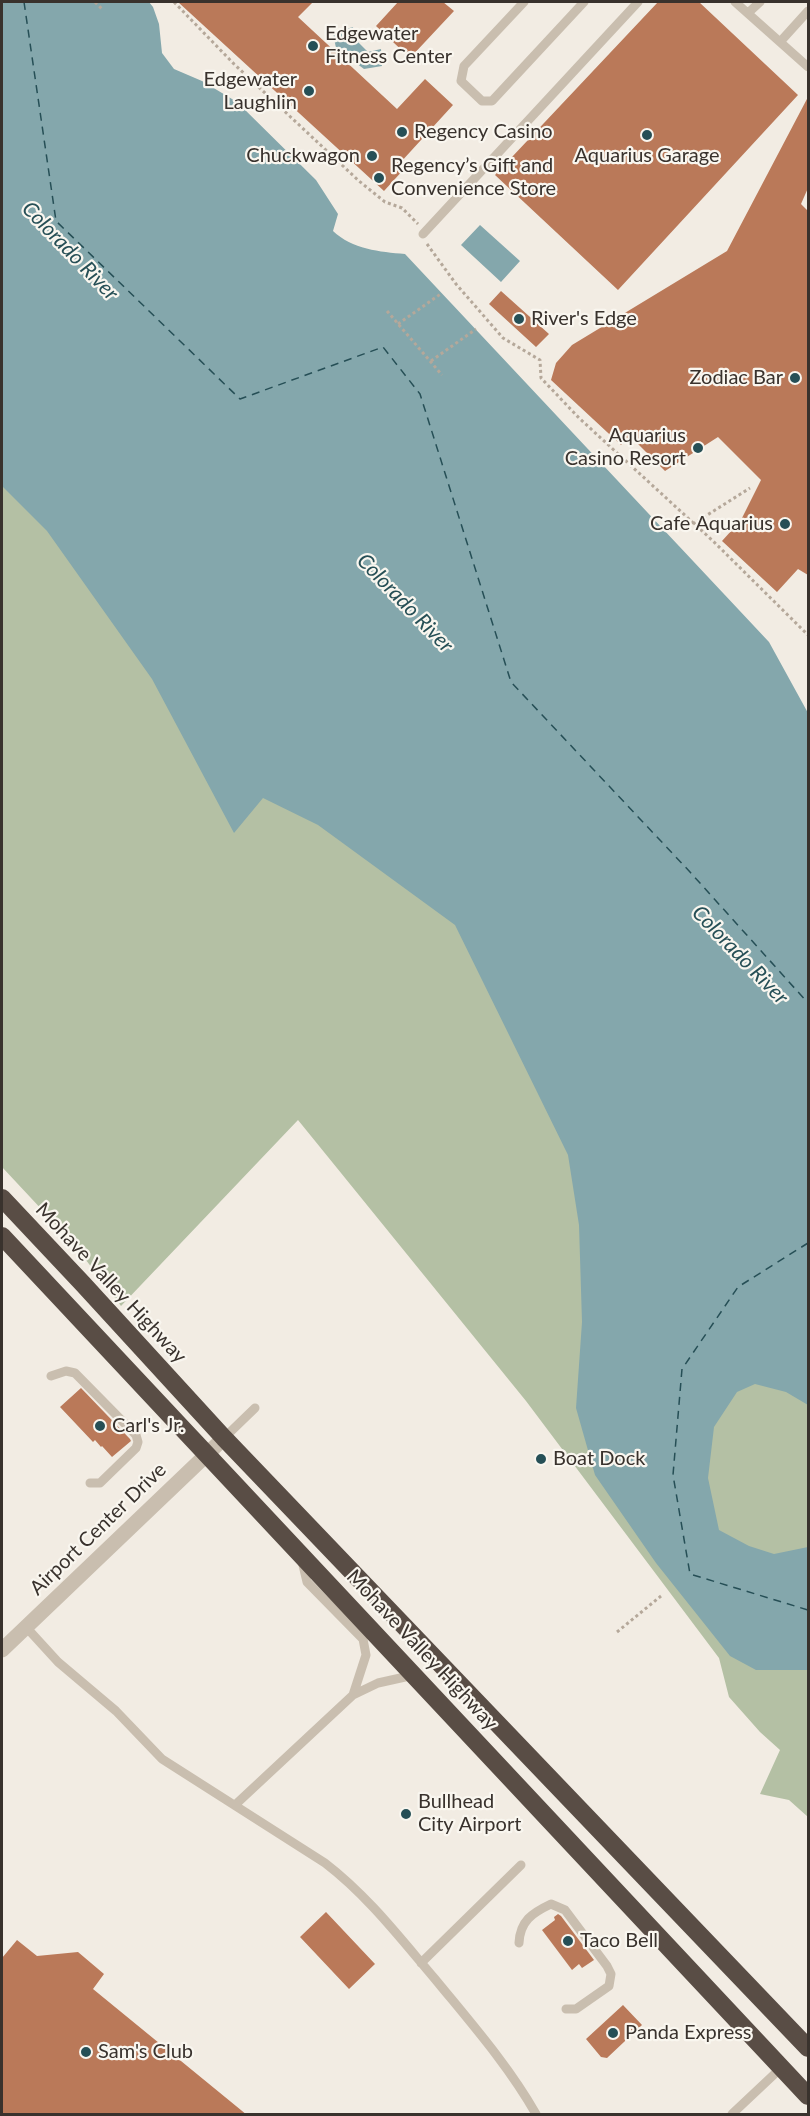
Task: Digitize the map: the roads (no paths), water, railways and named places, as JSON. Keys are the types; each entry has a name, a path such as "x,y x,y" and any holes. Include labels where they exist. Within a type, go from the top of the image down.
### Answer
{"highway":[{"name":"Mohave Valley Highway","path":"2,1198 224,1438 807,2047"},
{"name":"Mohave Valley Highway","path":"2,1236 808,2096"},
{"path":"782,2067 807,2047"}],"street":[{"name":"Airport Center Drive","path":"2,1650 224,1438"}],"lane":[{"path":"524,2 464,66 461,81 482,101 492,100 584,2"},
{"path":"423,234 638,2"},
{"path":"735,2 808,68"},
{"path":"748,14 760,2"},
{"path":"780,42 808,11"},
{"path":"51,1376 66,1371 75,1372 136,1435 138,1442 136,1448 100,1483 90,1483"},
{"path":"224,1438 255,1408"},
{"path":"300,1552 307,1582 363,1639 366,1655 353,1695"},
{"path":"26,1627 58,1662 116,1711 162,1759 325,1863 350,1883 377,1911 501,2058 536,2115"},
{"path":"235,1805 353,1695 378,1683 415,1675"},
{"path":"421,1963 521,1866"},
{"path":"519,1943 520,1930 530,1914 551,1904 565,1910 607,1966 611,1974 609,1986 576,2009 566,2009"},
{"path":"732,2115 782,2067"}],"water":[{"name":"Colorado River","path":"2,2 149,2 159,24 162,53 174,69 202,81 237,102 316,180 338,214 333,231 358,246 405,254 769,642 808,713 808,1405 786,1392 755,1384 737,1392 714,1427 708,1478 719,1530 749,1546 774,1554 808,1547 808,1670 756,1670 730,1656 656,1563 595,1475 576,1408 582,1322 579,1225 568,1155 455,925 318,825 263,798 234,833 152,679 47,531 2,486"},
{"path":"353,27 354,38 368,52 381,49 382,66 364,69 336,48 333,33"},
{"path":"480,225 520,261 501,282 461,245"}],"place":[{"name":"Edgewater Fitness Center","path":"313,46"},
{"name":"Edgewater Laughlin","path":"309,91"},
{"name":"Regency Casino","path":"402,132"},
{"name":"Aquarius Garage","path":"647,135"},
{"name":"Chuckwagon","path":"372,156"},
{"name":"Regency’s Gift and Convenience Store","path":"379,178"},
{"name":"River's Edge","path":"519,319"},
{"name":"Zodiac Bar","path":"795,378"},
{"name":"Aquarius Casino Resort","path":"698,448"},
{"name":"Cafe Aquarius","path":"785,524"},
{"name":"Carl's Jr.","path":"100,1426"},
{"name":"Boat Dock","path":"541,1459"},
{"name":"Bullhead City Airport","path":"406,1814"},
{"name":"Taco Bell","path":"568,1941"},
{"name":"Panda Express","path":"613,2033"},
{"name":"Sam's Club","path":"86,2052"}]}
